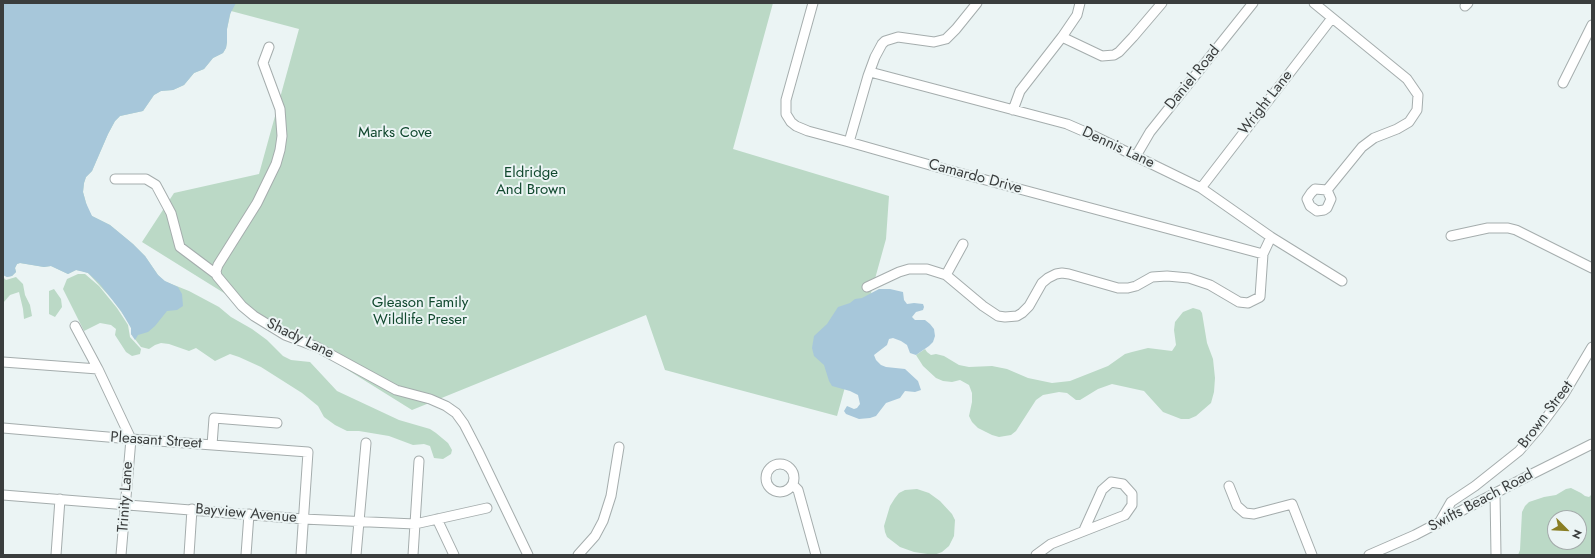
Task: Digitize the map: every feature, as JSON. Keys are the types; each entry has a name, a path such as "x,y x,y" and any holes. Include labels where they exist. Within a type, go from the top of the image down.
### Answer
{"street":[{"name":"Camardo Drive","path":"813,3 786,100 786,114 791,122 796,126 808,131 937,167 1263,254"},
{"path":"850,142 870,72 879,48 885,41 898,37 941,41 946,39 977,3"},
{"path":"1013,110 1020,91 1077,15 1080,3"},
{"path":"1062,37 1102,56 1114,55 1134,37 1162,3"},
{"name":"Daniel Road","path":"1136,156 1150,132 1253,3"},
{"path":"1314,3 1407,79 1418,95 1418,110 1408,122 1374,138 1362,147 1327,190"},
{"name":"Wright Lane","path":"1201,188 1332,18"},
{"path":"1563,83 1592,25"},
{"path":"216,274 216,268 219,262 230,247 268,182 280,150 282,136 280,109 262,63 269,47"},
{"name":"Dennis Lane","path":"870,72 1067,124 1201,188 1271,237 1342,281"},
{"name":"Shady Lane","path":"115,179 146,179 156,184 172,213 180,247 216,274 221,283 242,306 254,316 285,335 317,347 396,390 430,399 446,406 456,413 464,424 528,555"},
{"path":"1451,236 1488,228 1508,228 1516,230 1592,268"},
{"path":"867,287 899,272 914,268 927,269 946,276 987,309 998,316 1005,317 1017,316 1022,313 1029,306 1042,283 1052,276 1062,273 1118,288 1136,286 1152,277 1167,276 1189,278 1210,285 1240,302 1248,303 1260,297 1263,254 1271,237"},
{"path":"946,276 963,244"},
{"path":"75,326 98,369 131,439"},
{"name":"Brown Street","path":"1440,523 1451,502 1475,486 1519,451 1538,429 1564,394 1592,347"},
{"path":"3,362 98,369"},
{"path":"212,445 214,418 277,423"},
{"name":"Pleasant Street","path":"3,428 308,452 303,519"},
{"name":"Trinity Lane","path":"121,555 131,439"},
{"path":"356,555 366,443"},
{"name":"Swifts Beach Road","path":"1369,555 1440,523 1495,493 1592,444"},
{"path":"578,555 595,536 603,521 611,496 619,447"},
{"path":"413,555 419,461"},
{"path":"1036,555 1051,544 1125,515 1132,505 1132,494 1123,484 1111,482 1102,490 1084,530"},
{"path":"793,485 798,490 816,555"},
{"path":"1229,486 1237,506 1245,513 1254,514 1292,504 1312,555"},
{"path":"1495,493 1496,555"},
{"name":"Bayview Avenue","path":"3,495 303,519 415,524 487,508"},
{"path":"56,555 60,500"},
{"path":"189,555 192,509"},
{"path":"246,555 249,514"},
{"path":"301,555 303,519"},
{"path":"437,519 454,555"}],"green space":[{"path":"67,3 773,3 733,149 889,196 886,239 837,416 665,370 646,315 412,410 142,242 174,193 259,174 299,29 231,11 227,29 226,48 223,53 213,58 204,69 194,73 184,85 173,90 161,91 154,95 143,111 120,116 115,121 92,171 86,177 84,183 83,192 88,210 92,216 110,225 133,244 145,256 164,281 189,291 219,307 231,317 267,340 283,356 291,360 310,362 337,391 399,420 430,429 448,443 452,450 451,454 443,459 434,458 430,446 424,444 413,445 389,436 359,431 347,431 324,417 318,406 302,393 261,367 239,357 230,354 215,361 196,348 189,351 169,344 161,343 149,349 141,347 131,334 131,328 128,321 112,299 88,273 76,270 68,274 51,266 44,267 20,263 17,264 15,268 16,272 12,276 7,277 3,275 3,184"},
{"path":"78,274 85,274 99,286 117,308 128,325 130,337 141,349 140,354 132,356 126,352 115,335 116,329 111,325 100,323 84,331 63,289 67,279"},
{"path":"3,277 6,280 16,277 23,284 32,316 24,319 19,292 10,295 3,303"},
{"path":"54,289 61,299 62,307 55,317 49,314 49,291"},
{"path":"1193,308 1200,310 1202,313 1207,343 1213,359 1215,378 1214,392 1211,403 1196,416 1189,419 1181,419 1163,412 1144,391 1112,384 1098,389 1080,400 1076,400 1067,393 1059,392 1043,395 1036,400 1016,431 1011,435 999,437 978,428 972,422 969,416 972,393 969,385 960,380 952,382 943,381 936,378 923,366 916,355 925,349 931,355 936,354 944,356 959,365 969,367 992,366 1007,369 1028,378 1052,383 1070,381 1108,366 1125,354 1148,348 1172,351 1176,345 1174,330 1175,322 1183,312"},
{"path":"1571,488 1585,496 1589,497 1592,494 1592,555 1518,555 1520,550 1522,512 1525,506 1529,502 1556,495 1566,489"},
{"path":"917,489 929,493 940,501 952,514 955,520 954,536 949,546 942,552 934,555 914,552 900,547 887,537 885,532 884,526 890,506 895,498 899,493 905,490"}],"water":[{"path":"3,3 236,3 230,14 227,29 226,48 223,53 213,58 204,69 194,73 184,85 173,90 161,91 154,95 143,111 120,116 115,121 108,134 92,171 86,177 84,183 83,192 92,216 110,225 133,244 145,256 158,275 165,281 178,287 182,294 183,306 177,310 167,311 155,326 148,332 138,335 135,340 131,334 131,328 121,311 99,283 88,273 76,270 68,274 51,266 44,267 20,263 17,264 15,268 16,272 12,276 7,277 3,275"},
{"path":"879,289 890,289 903,292 904,300 907,304 923,304 923,310 916,312 912,317 915,320 925,320 930,324 934,329 935,336 933,342 929,346 916,355 910,353 907,345 893,338 889,339 887,345 874,355 876,360 881,365 905,369 918,381 921,390 915,392 905,391 900,398 886,403 876,416 859,419 846,414 844,411 847,406 854,409 857,408 860,404 858,395 832,386 824,365 814,356 812,348 814,336 827,324 838,307 850,303 855,299 862,298"}],"park label":[{"name":"Marks Cove","path":"395,133"},
{"name":"Eldridge And Brown","path":"531,182"},
{"name":"Gleason Family Wildlife Preser","path":"420,312"}]}
